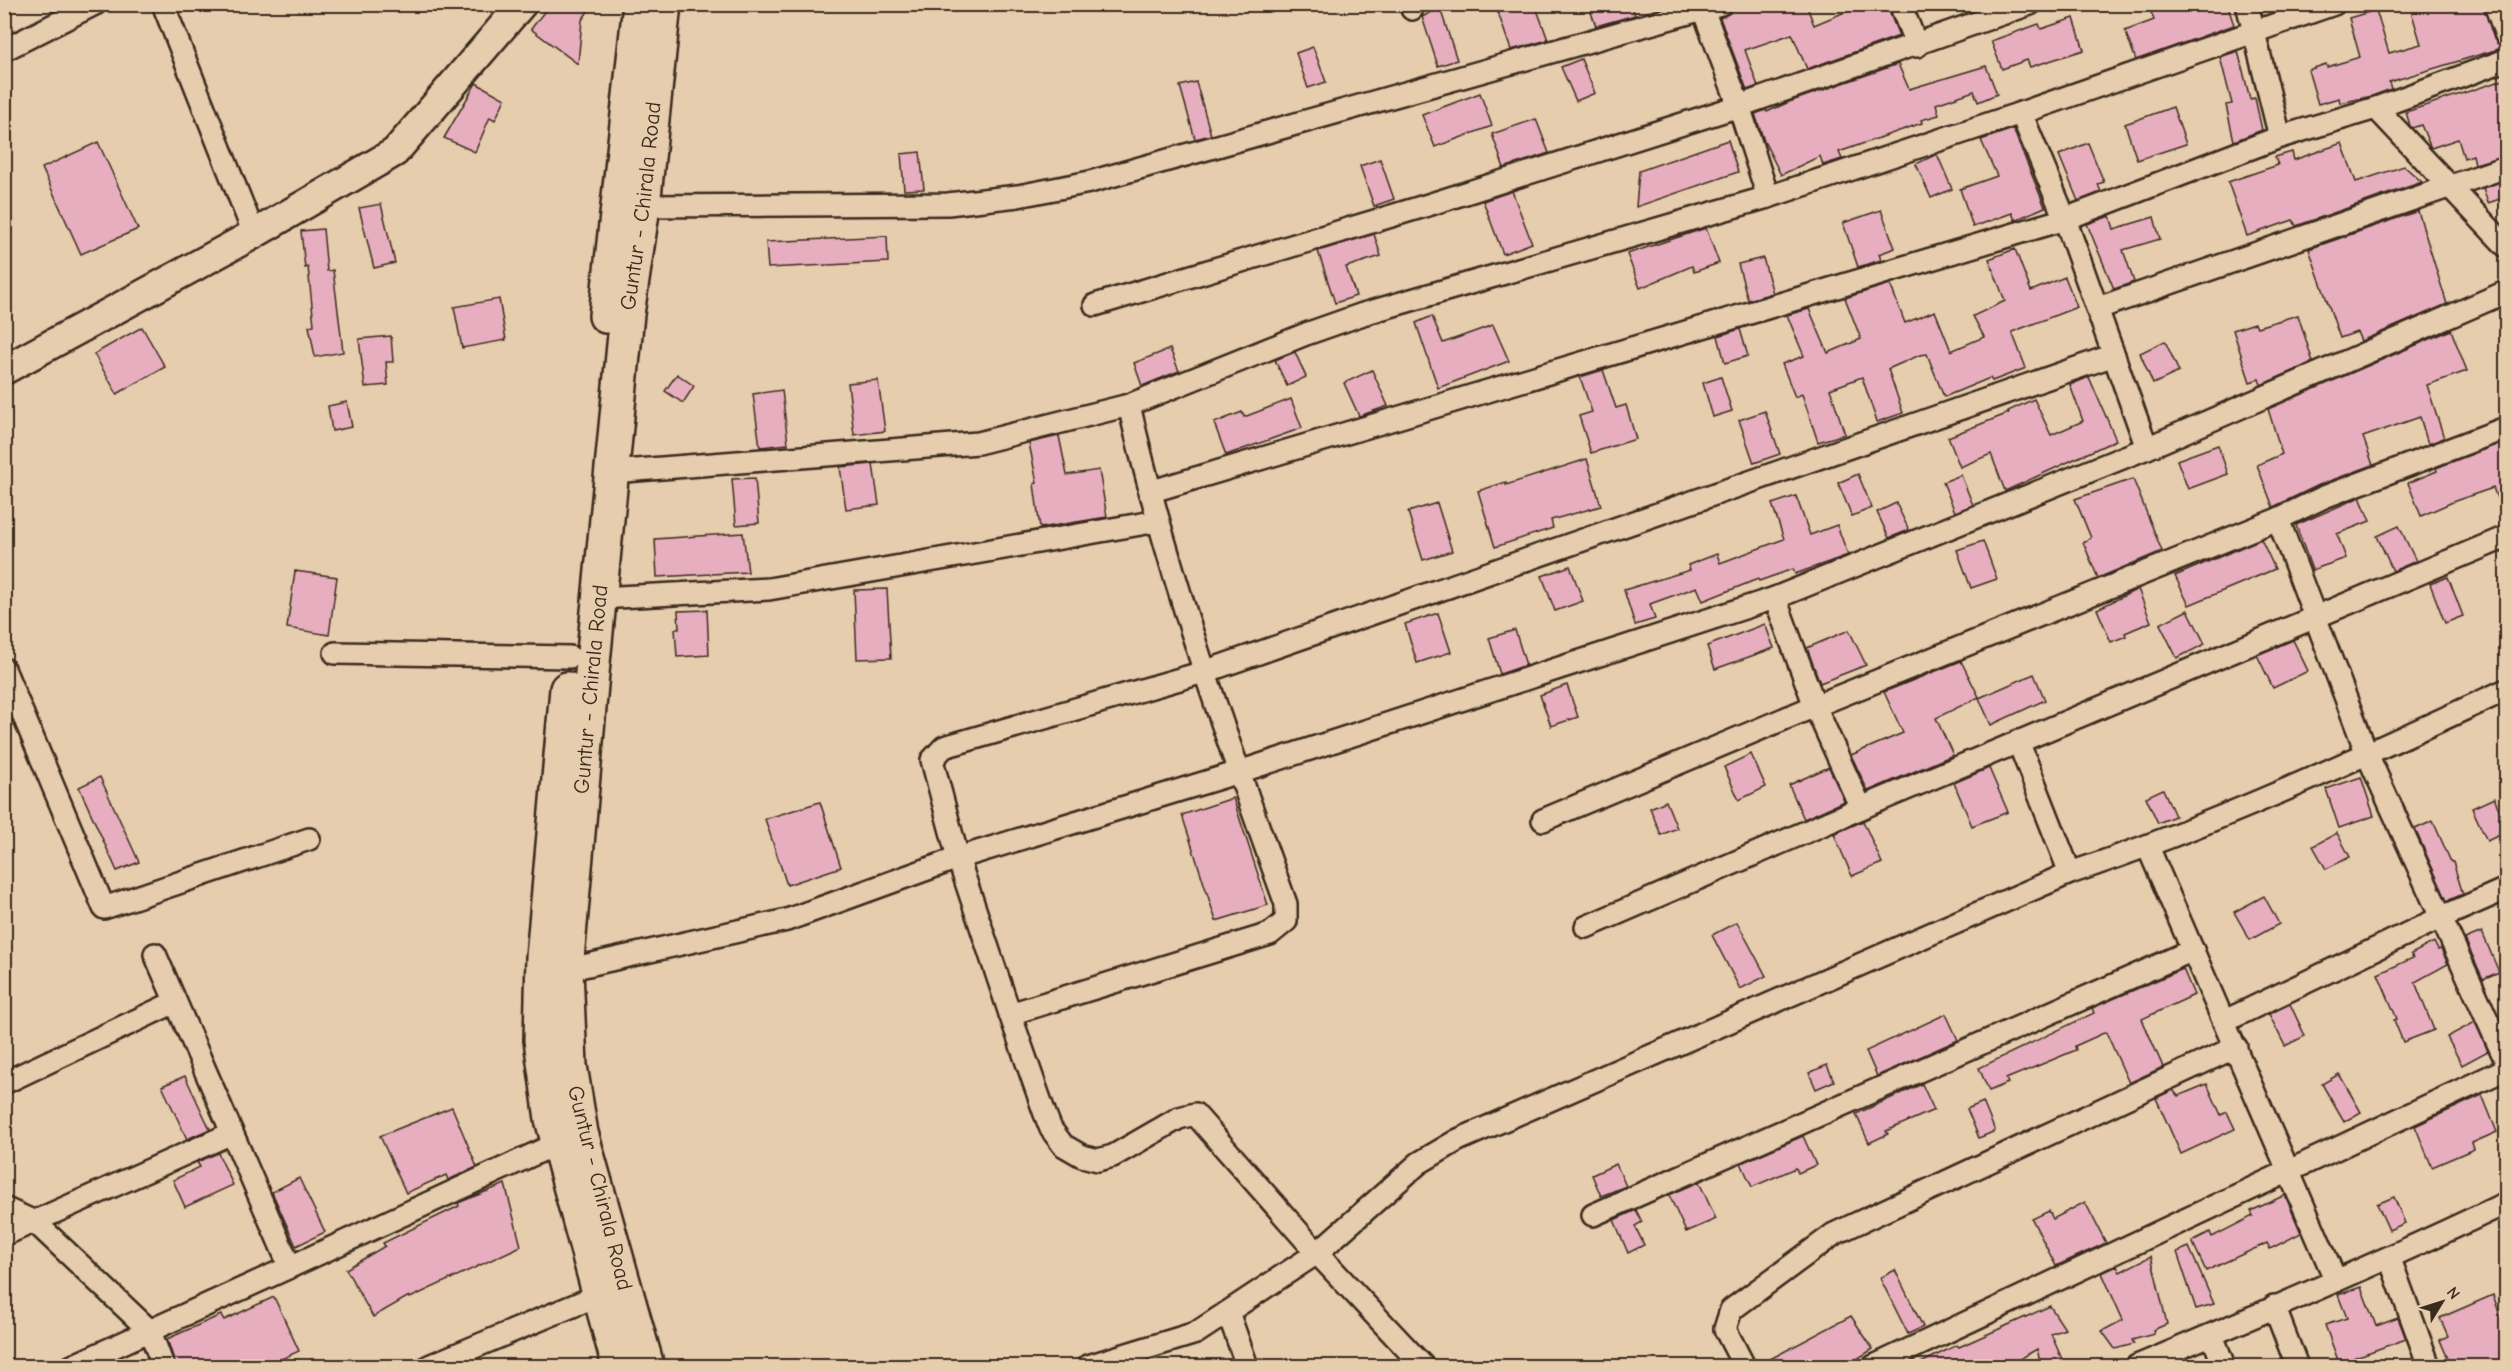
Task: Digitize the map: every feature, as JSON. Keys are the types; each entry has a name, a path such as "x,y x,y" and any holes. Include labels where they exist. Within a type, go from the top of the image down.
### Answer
{"main road":[{"name":"Guntur - Chirala Road","path":"619,1366 558,1143 545,1083 541,997 570,657 640,4"},
{"name":"Guntur - Chirala Road","path":"647,1366 581,1133 570,1066 566,970 627,314 643,206 664,4"}],"street":[{"path":"4,50 95,4"},
{"path":"163,4 254,234"},
{"path":"4,370 254,234 395,152 522,4"},
{"path":"1900,4 1917,46"},
{"path":"2247,4 2280,137"},
{"path":"612,472 978,443 1129,405 1306,334 1363,314 1768,197 2021,113 2334,4"},
{"path":"2495,4 2506,35"},
{"path":"1095,305 1428,205 1739,106 1917,46 2024,6"},
{"path":"643,206 948,204 1018,196 1090,182 1709,7 1768,197"},
{"path":"1149,492 2065,219 2280,137 2376,108 2506,60"},
{"path":"2376,108 2506,246"},
{"path":"2021,113 2065,219 2147,448"},
{"path":"2098,308 2506,167"},
{"path":"566,970 787,920 958,858 1239,772 1775,598 2147,448 2506,292"},
{"path":"1423,1366 1317,1253 1195,1114 1188,1113 1113,1156 1098,1160 1082,1156 1064,1144 1051,1129 958,858 932,760 944,747 1204,672 2114,355"},
{"path":"1010,1014 1270,934 1286,921 1286,904 1204,672 1158,522 1129,405"},
{"path":"1543,820 1815,706 2278,519 2324,497 2506,428"},
{"path":"2278,519 2313,617 2367,754 2506,1061"},
{"path":"599,598 769,589 1158,522"},
{"path":"1586,927 2018,741 2506,537"},
{"path":"1775,598 1815,706 1861,808"},
{"path":"335,653 570,657"},
{"path":"4,669 104,908 309,839"},
{"path":"1088,1366 1185,1338 1228,1312 1317,1253 1419,1163 1458,1140 2070,873 2148,847 2367,754 2506,690"},
{"path":"2018,741 2070,873"},
{"path":"2148,847 2336,1281"},
{"path":"2225,1021 2440,918 2506,889"},
{"path":"1593,1215 2193,950"},
{"path":"155,954 290,1268"},
{"path":"4,1083 175,1002"},
{"path":"1744,1366 1725,1329 1731,1310 1834,1233 2236,1047"},
{"path":"1874,1366 2506,1069"},
{"path":"4,1235 232,1133"},
{"path":"72,1366 290,1268 558,1143"},
{"path":"2137,1366 2274,1306 2390,1259 2506,1206"},
{"path":"4,1208 35,1222 150,1331 163,1366"},
{"path":"2390,1259 2429,1366"},
{"path":"429,1366 599,1295"},
{"path":"2274,1306 2297,1366"},
{"path":"1228,1312 1247,1366"},
{"path":"2212,1335 2224,1366"}],"building":[{"path":"550,4 593,4 582,20 578,64 531,29"},
{"path":"1495,4 1535,4 1548,40 1511,50"},
{"path":"1588,4 1631,4 1635,15 1596,26"},
{"path":"1760,4 1806,4 1814,25 1864,4 1886,4 1899,36 1807,69 1792,34 1745,50 1758,86 1747,90 1720,18 1730,13 1733,8 1743,5 1745,10"},
{"path":"2148,4 2227,4 2234,25 2136,60 2125,31 2154,20"},
{"path":"2409,4 2483,4 2494,39 2502,48 2389,82 2391,89 2372,96 2340,103 2339,98 2318,104 2308,70 2360,57 2349,18 2376,10 2389,53 2421,44"},
{"path":"1440,8 1457,60 1438,66 1422,17"},
{"path":"2074,18 2084,50 2030,67 2027,60 2002,69 1991,41 2039,24 2041,29"},
{"path":"1313,47 1326,82 1308,88 1296,53"},
{"path":"2238,51 2250,99 2255,98 2262,130 2234,141 2226,105 2232,104 2220,57"},
{"path":"1581,59 1595,93 1576,101 1561,67"},
{"path":"1898,64 1909,89 1986,66 1997,94 1978,102 1974,91 1936,104 1939,115 1921,120 1922,123 1839,152 1842,159 1823,165 1820,156 1781,175 1764,141 1755,114 1766,110 1767,112 1789,102"},
{"path":"2506,79 2506,155 2475,164 2473,155 2464,158 2458,139 2431,148 2421,125 2412,128 2410,126 2406,112"},
{"path":"1196,82 1211,135 1195,139 1180,86"},
{"path":"476,83 505,99 495,120 490,117 475,152 444,138"},
{"path":"1480,93 1492,126 1435,147 1422,115"},
{"path":"2173,107 2186,144 2137,160 2125,124"},
{"path":"1536,119 1549,153 1504,168 1492,134"},
{"path":"2013,129 2045,207 2015,220 2012,213 1973,227 1960,189 1997,176 1981,140"},
{"path":"1728,140 1738,172 1636,207 1639,171"},
{"path":"98,142 138,229 81,254 42,168"},
{"path":"2088,143 2104,182 2098,184 2101,192 2078,201 2059,155"},
{"path":"2342,143 2356,182 2404,166 2422,182 2296,226 2293,220 2247,236 2228,182 2278,165 2275,157 2292,152 2294,160"},
{"path":"920,152 924,189 904,190 901,154"},
{"path":"1937,154 1952,189 1931,198 1916,164"},
{"path":"1380,159 1394,199 1374,206 1360,166"},
{"path":"2506,180 2506,197 2488,203 2483,188"},
{"path":"1512,191 1532,243 1503,254 1483,201"},
{"path":"381,204 395,263 374,268 359,208"},
{"path":"1881,210 1895,248 1879,254 1881,260 1858,267 1843,223"},
{"path":"2418,211 2447,304 2361,341 2357,332 2340,338 2309,249"},
{"path":"2110,216 2114,229 2154,217 2160,239 2123,250 2134,282 2114,289 2087,224"},
{"path":"1706,228 1719,263 1694,272 1692,266 1640,288 1627,254"},
{"path":"323,229 327,271 333,270 343,352 315,357 309,326 314,325 308,267 305,268 301,231"},
{"path":"1374,234 1381,256 1346,267 1356,296 1335,303 1318,251"},
{"path":"887,236 888,262 768,268 766,242"},
{"path":"2015,249 2031,291 2065,277 2077,307 2012,332 2026,368 1992,381 1990,378 1944,397 1927,354 1920,355 1888,369 1903,413 1877,422 1862,377 1830,389 1845,434 1818,442 1802,394 1795,397 1782,364 1804,356 1787,315 1809,309 1828,353 1861,339 1845,298 1890,284 1905,323 1935,311 1951,351 1984,337 1973,316 2005,301 1989,259"},
{"path":"1763,258 1773,293 1748,300 1738,264"},
{"path":"499,299 506,340 462,348 454,307"},
{"path":"2298,315 2313,362 2261,385 2259,379 2250,382 2233,330 2255,323 2257,327"},
{"path":"1432,316 1443,343 1493,325 1509,361 1438,388 1416,323"},
{"path":"142,327 165,367 117,394 94,354"},
{"path":"1740,329 1748,356 1725,363 1718,336"},
{"path":"2451,330 2467,371 2427,385 2444,438 2428,444 2420,417 2363,437 2373,465 2319,485 2273,507 2257,465 2282,454 2268,409"},
{"path":"391,336 393,362 386,362 388,385 365,387 359,339"},
{"path":"2165,341 2179,372 2153,384 2140,353"},
{"path":"1170,349 1179,371 1142,386 1134,363"},
{"path":"1295,352 1306,377 1287,386 1275,360"},
{"path":"1372,370 1388,406 1359,416 1344,383"},
{"path":"1603,370 1616,408 1626,405 1636,439 1591,453 1579,416 1592,412 1580,377"},
{"path":"677,374 694,386 683,403 665,391"},
{"path":"1721,377 1732,411 1713,417 1703,383"},
{"path":"2089,377 2116,440 2005,491 1991,454 1960,467 1948,437 2009,413 2008,411 2034,399 2051,435 2083,421 2070,385"},
{"path":"878,380 885,431 854,435 848,383"},
{"path":"782,390 788,444 760,447 753,394"},
{"path":"1291,399 1302,428 1226,455 1214,423 1242,412 1244,417"},
{"path":"347,402 352,427 332,431 328,406"},
{"path":"1765,411 1780,454 1754,463 1739,420"},
{"path":"1059,436 1067,475 1099,470 1107,517 1040,528 1034,484 1037,483 1029,443"},
{"path":"2506,441 2506,520 2493,488 2421,516 2408,483 2437,471 2436,468"},
{"path":"2218,445 2228,474 2188,489 2177,460"},
{"path":"1587,459 1601,506 1551,520 1553,528 1495,547 1478,491 1506,482 1506,485"},
{"path":"873,464 879,505 846,509 840,467"},
{"path":"1858,474 1872,508 1852,516 1838,483"},
{"path":"1961,475 1973,505 1955,512 1943,482"},
{"path":"755,478 759,523 736,525 732,479"},
{"path":"2133,479 2162,551 2098,578 2083,542 2091,538 2075,499"},
{"path":"1796,496 1810,535 1837,525 1848,555 1795,574 1793,569 1759,581 1758,579 1703,601 1697,587 1650,604 1655,619 1635,625 1624,590 1690,570 1688,565 1717,554 1720,563 1784,539 1772,504"},
{"path":"2360,497 2370,521 2337,534 2346,558 2312,570 2296,525"},
{"path":"1437,503 1452,551 1423,560 1408,512"},
{"path":"1896,503 1909,530 1889,538 1877,512"},
{"path":"2399,526 2416,561 2393,571 2377,536"},
{"path":"743,533 748,572 657,577 655,539"},
{"path":"2261,539 2275,569 2189,605 2175,576"},
{"path":"1983,541 1997,579 1971,588 1957,550"},
{"path":"1570,566 1583,601 1555,611 1542,576"},
{"path":"295,571 337,577 329,635 287,628"},
{"path":"2448,577 2463,616 2445,623 2430,584"},
{"path":"887,589 891,658 857,659 854,590"},
{"path":"2138,589 2151,622 2111,642 2097,609"},
{"path":"707,610 709,655 677,657 675,629 679,629 678,611"},
{"path":"2188,610 2205,644 2177,658 2160,624"},
{"path":"1438,613 1451,652 1417,663 1405,624"},
{"path":"1765,624 1774,648 1715,669 1707,646"},
{"path":"1515,630 1526,665 1500,674 1489,638"},
{"path":"1849,630 1866,665 1820,683 1807,648"},
{"path":"2293,640 2308,671 2273,688 2257,655"},
{"path":"1961,661 1979,697 1936,718 1953,755 1868,791 1851,755 1903,733 1884,692"},
{"path":"2034,674 2045,700 1991,725 1979,698"},
{"path":"1567,685 1578,717 1551,726 1540,695"},
{"path":"1751,754 1766,787 1739,800 1724,767"},
{"path":"1829,767 1844,801 1804,819 1789,785"},
{"path":"1989,768 2008,812 1972,826 1954,783"},
{"path":"100,777 139,862 117,871 79,787"},
{"path":"2361,777 2374,816 2339,828 2326,789"},
{"path":"2163,789 2175,816 2158,823 2146,797"},
{"path":"1233,798 1268,905 1216,921 1182,815"},
{"path":"2494,798 2506,825 2506,832 2487,841 2472,808"},
{"path":"1666,801 1677,828 1661,835 1650,808"},
{"path":"820,802 841,867 787,885 765,819"},
{"path":"1863,821 1882,863 1852,876 1834,834"},
{"path":"2433,821 2453,862 2463,894 2447,901 2415,829"},
{"path":"2337,833 2350,857 2326,869 2313,846"},
{"path":"2264,896 2279,924 2250,940 2234,912"},
{"path":"1737,922 1766,976 1740,989 1712,935"},
{"path":"2482,932 2499,972 2483,979 2465,939"},
{"path":"2434,942 2438,950 2441,949 2448,964 2415,982 2434,1030 2403,1042 2394,1020 2397,1019 2378,974 2413,958 2411,954"},
{"path":"2183,969 2194,995 2142,1019 2163,1067 2129,1083 2106,1032 2075,1046 2076,1050 2006,1079 2008,1083 1989,1091 1979,1068 2094,1013 2092,1008"},
{"path":"2290,1004 2305,1036 2285,1046 2269,1014"},
{"path":"1946,1014 1958,1040 1877,1076 1866,1051"},
{"path":"2475,1022 2488,1051 2462,1065 2447,1037"},
{"path":"1827,1065 1834,1081 1816,1089 1809,1073"},
{"path":"2339,1074 2361,1112 2344,1122 2322,1084"},
{"path":"185,1076 210,1129 187,1139 162,1086"},
{"path":"1922,1084 1934,1110 1886,1131 1888,1134 1869,1143 1856,1114"},
{"path":"2207,1084 2221,1115 2227,1112 2235,1129 2181,1154 2156,1098 2173,1090 2178,1096"},
{"path":"2482,1095 2497,1132 2472,1143 2474,1149 2432,1167 2415,1126"},
{"path":"1983,1102 1995,1131 1979,1138 1967,1109"},
{"path":"452,1107 477,1167 448,1180 446,1175 406,1193 380,1136"},
{"path":"1803,1136 1816,1165 1798,1173 1796,1168 1752,1187 1741,1163"},
{"path":"218,1153 233,1185 185,1207 173,1180 200,1167 197,1162"},
{"path":"1616,1164 1626,1186 1601,1196 1592,1175"},
{"path":"299,1178 325,1232 296,1246 272,1192"},
{"path":"1699,1182 1716,1219 1686,1232 1669,1195"},
{"path":"505,1184 521,1246 410,1298 409,1296 373,1317 346,1269 385,1246 383,1243 459,1206 458,1203"},
{"path":"2285,1195 2301,1233 2270,1249 2267,1243 2206,1271 2192,1241 2210,1232 2212,1237 2253,1216 2251,1211"},
{"path":"2394,1197 2405,1223 2389,1230 2377,1204"},
{"path":"2085,1202 2106,1243 2056,1266 2032,1219 2049,1211 2053,1219"},
{"path":"1636,1210 1642,1222 1635,1226 1644,1245 1628,1253 1614,1220"},
{"path":"2189,1247 2214,1304 2196,1309 2177,1252"},
{"path":"2151,1256 2167,1324 2153,1330 2154,1334 2132,1340 2134,1344 2115,1349 2102,1331 2123,1320 2102,1273 2117,1266 2120,1272"},
{"path":"1895,1270 1923,1327 1908,1334 1880,1278"},
{"path":"2361,1287 2376,1326 2398,1318 2406,1339 2339,1363 2325,1325 2347,1318 2338,1295"},
{"path":"2493,1295 2506,1332 2506,1366 2451,1366 2440,1340 2448,1336 2440,1318"},
{"path":"274,1297 299,1351 266,1366 176,1366 167,1339 221,1315 224,1320"},
{"path":"2050,1306 2065,1329 2051,1334 2065,1366 2041,1366 2037,1349 2008,1366 1915,1366 1957,1345 1959,1347"},
{"path":"1851,1316 1873,1349 1846,1366 1757,1366"}]}
